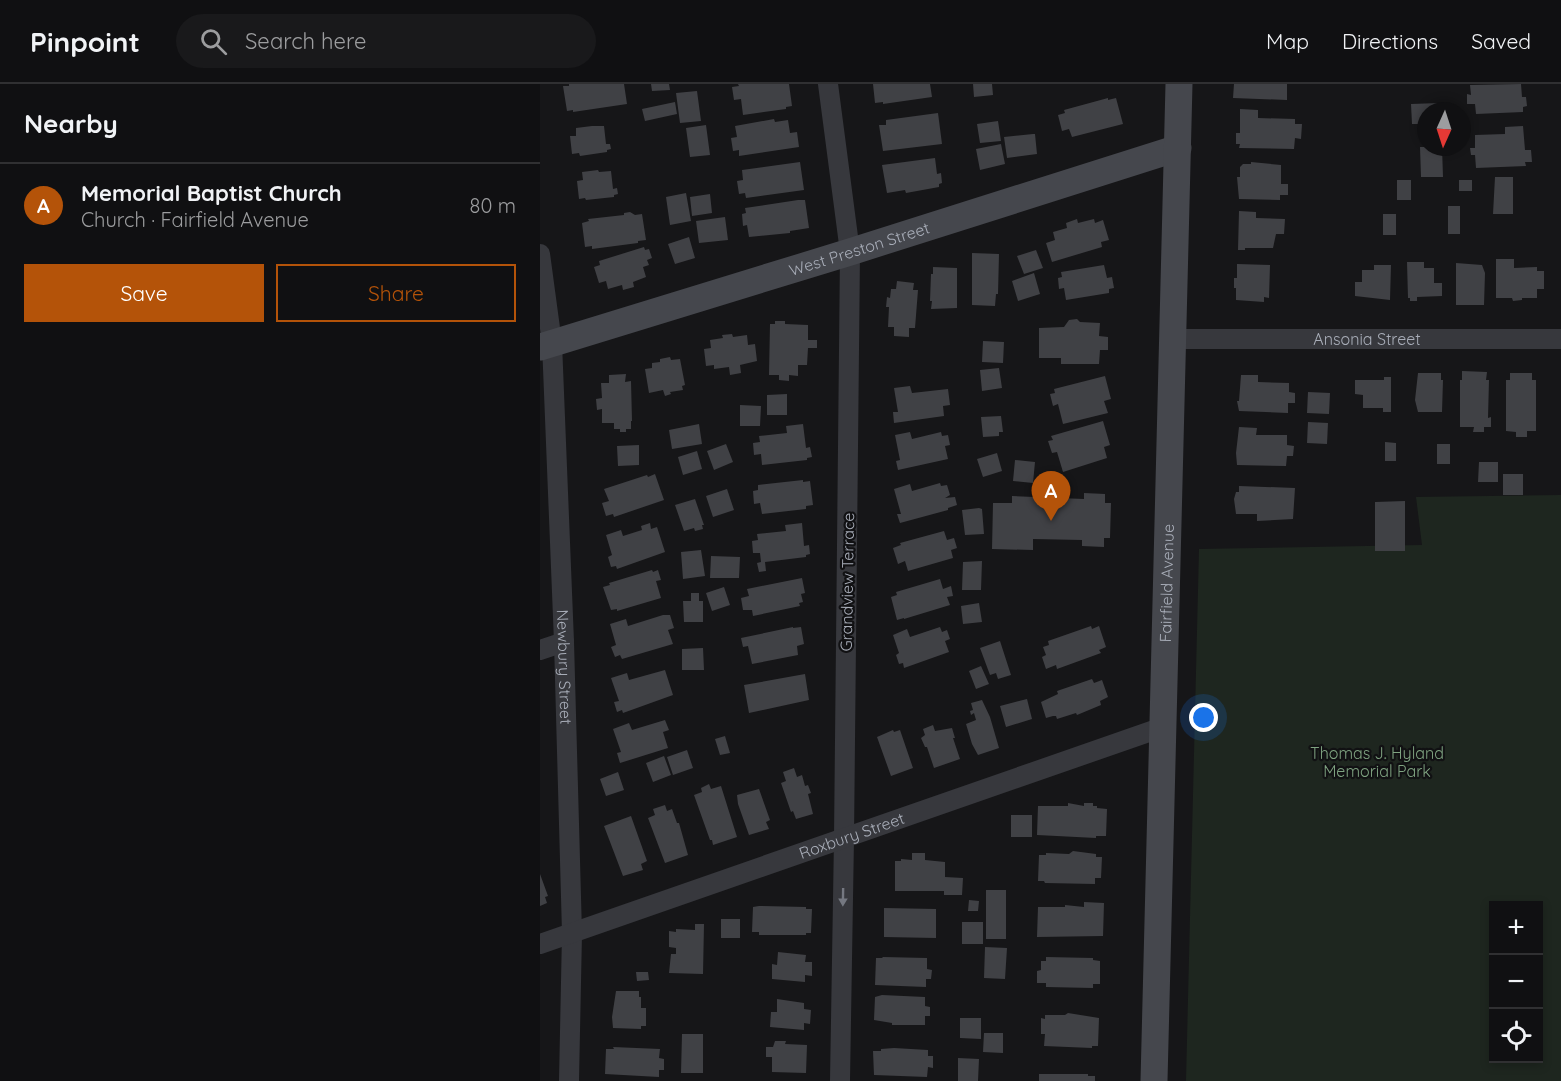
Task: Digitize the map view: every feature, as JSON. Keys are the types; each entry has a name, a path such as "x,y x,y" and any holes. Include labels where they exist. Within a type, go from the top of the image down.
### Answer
{"main road":[{"name":"Fairfield Avenue","path":"1154,1081 1179,84"},
{"name":"West Preston Street","path":"546,345 1178,148"}],"street":[{"name":"Grandview Terrace","path":"828,84 850,252 840,1081"},
{"name":"Newbury Street","path":"540,255 564,642 572,933 569,1081"},
{"name":"Ansonia Street","path":"1173,339 1561,339"},
{"path":"540,650 564,642"},
{"name":"Roxbury Street","path":"540,944 1162,727"}],"green space":[{"name":"Thomas J. Hyland Memorial Park","path":"1561,495 1561,1081 1186,1081 1199,549 1422,545 1416,497"}],"building":[{"path":"569,84 624,84 627,104 567,111 563,86 569,86"},
{"path":"651,84 669,84 670,90 652,91"},
{"path":"738,84 789,84 792,106 786,109 743,115 741,99 734,100 732,87 739,86"},
{"path":"873,84 930,84 932,97 883,104 883,102 875,103"},
{"path":"973,84 992,84 993,95 974,97"},
{"path":"1234,84 1287,84 1287,100 1233,98"},
{"path":"1521,84 1522,97 1526,97 1527,106 1523,107 1523,112 1476,114 1475,104 1467,102 1467,94 1471,95 1470,85"},
{"path":"697,91 701,121 680,123 676,93"},
{"path":"1108,98 1108,100 1116,98 1123,124 1072,137 1069,129 1062,131 1058,115 1065,113 1064,110"},
{"path":"675,102 677,114 645,121 642,109"},
{"path":"1411,104 1417,104 1417,124 1412,124"},
{"path":"1240,109 1258,110 1258,118 1295,119 1295,124 1302,124 1301,139 1295,138 1294,149 1239,148 1240,144 1236,144 1236,133 1240,133"},
{"path":"938,113 942,144 883,151 879,125 886,125 886,120"},
{"path":"774,119 775,122 788,120 790,133 797,132 799,147 739,156 739,150 733,151 731,138 737,137 735,126"},
{"path":"998,121 1001,141 980,143 977,124"},
{"path":"706,125 710,155 690,157 686,128"},
{"path":"604,126 606,144 610,144 611,149 607,152 580,156 579,153 572,154 570,136 576,136 576,128"},
{"path":"1523,126 1525,150 1531,150 1532,162 1525,162 1526,166 1476,168 1475,155 1471,155 1471,148 1475,148 1475,135 1505,134 1505,127"},
{"path":"1035,134 1037,154 1007,158 1004,137"},
{"path":"1001,144 1005,164 980,170 976,149"},
{"path":"1420,156 1442,156 1443,177 1421,177"},
{"path":"935,158 937,174 941,173 942,183 939,187 906,193 905,190 887,193 882,165"},
{"path":"800,162 804,190 746,198 745,193 739,194 737,181 743,180 742,170"},
{"path":"1251,162 1281,165 1281,184 1288,184 1288,195 1280,195 1280,200 1239,199 1237,177 1240,177 1240,167 1243,164 1251,164"},
{"path":"598,170 599,172 611,171 613,189 617,188 618,194 614,197 579,199 577,181 583,180 582,172"},
{"path":"1495,177 1513,177 1513,214 1493,214"},
{"path":"1397,180 1411,180 1411,200 1397,200"},
{"path":"1459,180 1472,180 1472,191 1459,191"},
{"path":"686,193 691,221 670,225 666,197"},
{"path":"710,194 712,213 692,216 690,197"},
{"path":"805,200 809,228 790,231 790,233 749,237 747,225 743,226 742,214 746,213 745,208"},
{"path":"1448,206 1460,206 1460,234 1448,234"},
{"path":"1239,211 1256,212 1256,218 1285,219 1284,234 1276,234 1273,248 1238,250"},
{"path":"630,212 635,215 642,214 646,240 592,249 592,246 585,247 582,223 589,221 588,219 624,215"},
{"path":"1383,214 1396,214 1396,235 1383,235"},
{"path":"725,217 728,240 699,243 696,221"},
{"path":"1077,219 1078,223 1094,219 1095,223 1103,220 1109,240 1101,242 1102,247 1052,262 1046,243 1055,240 1053,232 1067,228 1066,223"},
{"path":"689,237 695,258 675,264 668,244"},
{"path":"644,247 645,250 649,249 652,258 647,260 649,265 643,267 646,277 633,282 634,287 623,290 622,285 608,289 606,281 599,283 594,267 600,265 599,261"},
{"path":"1036,250 1043,268 1024,274 1017,256"},
{"path":"972,253 999,254 998,294 996,294 995,306 972,305"},
{"path":"1496,259 1514,259 1514,268 1537,267 1537,271 1544,271 1544,289 1537,289 1537,298 1522,298 1522,300 1513,301 1512,298 1496,298"},
{"path":"1407,262 1424,262 1424,268 1434,268 1434,283 1442,283 1442,296 1417,297 1417,301 1410,301"},
{"path":"1456,263 1482,265 1485,273 1484,305 1456,305"},
{"path":"1237,264 1270,265 1269,298 1264,297 1264,302 1236,300 1234,278 1237,278"},
{"path":"1104,265 1107,278 1112,277 1114,288 1109,289 1109,293 1066,300 1064,288 1059,289 1058,278 1062,277 1061,272"},
{"path":"1374,265 1391,265 1390,300 1355,296 1355,282 1362,282 1362,270 1374,270"},
{"path":"933,267 957,268 957,308 931,309"},
{"path":"1034,273 1040,294 1018,301 1012,281"},
{"path":"897,281 914,283 913,290 918,290 915,328 909,328 909,337 894,336 894,327 888,327 887,297 890,298 891,289 896,289"},
{"path":"1077,319 1080,322 1100,323 1099,336 1108,337 1108,350 1100,350 1099,364 1061,364 1061,358 1039,358 1039,328 1064,327 1069,320"},
{"path":"775,321 808,325 808,340 817,340 817,348 808,348 807,365 798,365 798,376 789,375 789,381 779,380 779,375 769,375 770,324 775,324"},
{"path":"732,334 733,337 747,335 748,345 755,344 757,361 740,365 741,373 730,375 729,367 714,369 714,365 706,366 704,349 711,348 710,340"},
{"path":"983,341 1004,342 1003,363 982,362"},
{"path":"670,357 671,360 680,359 685,385 682,386 683,390 670,392 671,394 665,396 663,390 649,393 645,369 652,368 652,363 660,362 660,359"},
{"path":"999,368 1002,388 982,391 980,370"},
{"path":"1462,371 1487,372 1486,380 1489,380 1488,418 1491,417 1491,427 1484,427 1484,432 1473,432 1474,427 1460,427"},
{"path":"1418,373 1441,373 1441,380 1443,380 1442,412 1418,412 1415,400"},
{"path":"1510,373 1532,373 1532,380 1536,380 1536,431 1527,431 1527,437 1516,437 1516,432 1506,431 1506,380 1510,380"},
{"path":"626,374 625,382 631,381 632,421 631,429 620,432 620,429 614,429 614,423 602,423 602,409 597,410 596,399 602,398 601,383 609,383 609,375"},
{"path":"1241,375 1258,375 1258,382 1289,383 1289,392 1295,393 1295,403 1288,403 1288,413 1239,411 1237,401 1239,401"},
{"path":"1105,376 1111,399 1104,401 1108,413 1063,424 1058,404 1053,406 1050,394 1055,393 1054,389"},
{"path":"1384,377 1391,377 1391,412 1383,412 1383,408 1363,408 1363,395 1355,394 1355,380 1384,380"},
{"path":"910,386 912,393 948,389 950,405 943,406 944,416 894,423 893,412 898,412 894,388"},
{"path":"1308,392 1330,393 1329,414 1307,413"},
{"path":"787,394 787,415 767,415 767,395"},
{"path":"740,405 761,406 760,426 740,426"},
{"path":"1001,416 1003,432 999,432 999,436 983,437 981,417"},
{"path":"1103,421 1110,445 1104,447 1107,458 1063,472 1057,452 1052,453 1048,441 1053,440 1051,436"},
{"path":"1308,422 1328,423 1327,444 1307,443"},
{"path":"699,424 702,444 672,449 669,430"},
{"path":"803,424 806,448 810,447 812,457 807,460 762,465 761,454 754,455 753,443 760,442 759,436 787,433 786,426"},
{"path":"1239,427 1257,428 1256,435 1287,435 1287,445 1294,446 1293,456 1287,456 1286,466 1237,465"},
{"path":"910,432 912,439 941,432 942,436 948,435 950,445 945,446 948,459 898,470 896,461 900,460 895,435"},
{"path":"1385,442 1396,443 1396,461 1385,461"},
{"path":"726,444 733,462 714,470 707,451"},
{"path":"1437,444 1450,444 1450,464 1437,464"},
{"path":"639,445 639,465 618,466 617,446"},
{"path":"697,451 702,469 683,475 678,457"},
{"path":"997,453 1002,471 983,477 977,459"},
{"path":"1015,460 1035,462 1033,483 1013,481"},
{"path":"1479,462 1498,462 1498,482 1478,482"},
{"path":"655,474 664,500 614,517 613,514 606,516 602,503 609,501 604,489"},
{"path":"1503,474 1523,474 1523,495 1503,495"},
{"path":"803,480 803,482 810,481 813,505 806,506 806,509 762,514 760,503 754,504 753,491 758,490 758,485"},
{"path":"940,483 941,486 947,485 950,495 945,498 955,497 957,505 948,510 900,523 897,514 901,514 894,489 910,484 912,491"},
{"path":"1239,486 1295,488 1293,519 1257,521 1257,514 1236,514 1234,499 1236,492 1239,492"},
{"path":"727,489 734,510 713,517 706,496"},
{"path":"1084,493 1105,494 1105,503 1111,503 1110,538 1104,538 1104,547 1082,546 1082,540 1033,539 1033,550 992,549 993,503 1012,503 1012,496 1084,499"},
{"path":"695,499 704,525 702,525 703,529 695,531 694,528 684,531 675,505"},
{"path":"1405,501 1405,551 1375,551 1375,502"},
{"path":"982,509 984,534 965,535 962,510"},
{"path":"650,523 651,529 657,527 665,552 617,569 616,566 611,567 608,557 612,555 606,535 621,530 623,536 642,530 641,526"},
{"path":"802,523 804,546 809,545 810,554 806,557 765,562 766,571 759,572 757,563 761,562 760,553 753,553 752,541 758,540 757,534 786,531 785,525"},
{"path":"944,531 947,540 954,538 957,548 951,550 953,558 908,571 905,561 898,564 893,548 901,545 900,543"},
{"path":"701,550 705,576 683,579 681,552"},
{"path":"711,556 740,557 739,578 710,578"},
{"path":"982,561 981,590 962,590 963,562"},
{"path":"652,570 653,572 658,570 661,580 656,581 661,598 617,611 617,609 611,610 603,587 610,585 609,583"},
{"path":"802,578 805,593 801,594 803,602 799,603 800,606 753,616 752,610 743,610 741,598 749,596 747,589"},
{"path":"940,579 943,589 951,586 953,596 947,597 950,605 897,620 891,597 897,595 896,592"},
{"path":"724,587 730,605 712,611 706,593"},
{"path":"691,593 699,593 699,601 703,601 703,622 684,622 683,601 691,601"},
{"path":"979,603 982,622 963,624 961,606"},
{"path":"670,615 674,628 668,630 673,644 622,659 620,655 615,657 611,647 616,645 610,624 626,619 628,626"},
{"path":"1091,626 1092,629 1099,626 1106,647 1099,650 1101,653 1057,669 1056,665 1046,669 1042,657 1046,655 1043,647 1049,645 1048,641"},
{"path":"801,627 804,644 797,646 798,655 752,664 748,646 743,647 741,638"},
{"path":"940,627 942,632 947,630 950,639 945,641 949,652 904,668 903,663 899,664 896,655 899,653 893,635 907,629 910,637"},
{"path":"1000,641 1011,675 998,679 996,673 990,675 980,648"},
{"path":"703,648 704,670 682,670 682,649"},
{"path":"981,666 989,684 976,689 969,671"},
{"path":"665,670 673,695 623,713 622,710 617,712 614,702 619,701 611,678 627,673 629,680"},
{"path":"805,674 809,700 749,713 744,685"},
{"path":"1092,679 1094,683 1102,680 1108,697 1100,701 1101,705 1077,715 1076,713 1057,719 1056,716 1046,718 1041,702 1058,694 1057,691"},
{"path":"1027,699 1032,719 1006,727 1000,706"},
{"path":"982,700 990,717 999,748 978,755 966,724 976,720 974,713 971,715 970,711 973,710 971,703"},
{"path":"665,720 669,730 663,732 668,748 620,763 617,753 621,752 613,729 629,723 632,730"},
{"path":"933,725 935,731 952,728 960,759 934,768 927,747 921,738 925,735 923,729"},
{"path":"893,730 894,732 900,730 913,768 891,776 877,737"},
{"path":"725,736 730,753 720,755 715,739"},
{"path":"687,750 693,768 673,775 667,757"},
{"path":"664,756 671,775 653,782 646,763"},
{"path":"794,768 797,777 802,775 805,786 808,785 813,814 796,819 793,811 791,812 781,783 786,781 783,772"},
{"path":"618,772 624,790 606,796 600,779"},
{"path":"709,784 711,789 721,786 737,837 713,845 694,795 702,792 701,788"},
{"path":"759,789 770,820 766,822 769,829 749,835 737,795"},
{"path":"1068,803 1084,806 1084,803 1093,803 1093,806 1097,808 1107,809 1106,836 1096,836 1096,838 1037,835 1038,806 1068,806"},
{"path":"665,805 667,811 672,809 679,823 688,855 665,863 648,818 655,815 653,809"},
{"path":"1011,815 1032,815 1032,837 1011,837"},
{"path":"631,816 647,861 641,864 643,870 623,876 604,826"},
{"path":"1073,851 1102,857 1101,878 1095,878 1095,884 1038,881 1039,855 1069,854"},
{"path":"912,853 925,853 925,860 945,862 945,877 963,878 962,895 944,895 944,891 895,891 895,861 912,860"},
{"path":"540,874 548,896 545,897 547,903 540,906"},
{"path":"986,890 1006,890 1006,939 986,939"},
{"path":"969,900 979,901 978,911 968,911"},
{"path":"1084,902 1104,903 1103,936 1037,937 1038,907 1065,907 1065,905 1084,907"},
{"path":"753,907 812,909 811,933 806,933 806,935 759,935 759,932 752,932"},
{"path":"884,908 936,909 936,938 884,937"},
{"path":"721,919 740,919 740,938 721,938"},
{"path":"962,922 983,922 983,944 962,944"},
{"path":"695,924 704,924 703,974 669,973 671,954 676,954 676,948 669,947 669,931 695,930"},
{"path":"985,947 1007,948 1005,979 984,978"},
{"path":"778,952 806,955 805,962 812,962 812,976 805,975 805,982 772,979 772,964 777,965"},
{"path":"1046,957 1093,958 1093,960 1100,961 1100,984 1093,984 1093,988 1046,987 1046,983 1037,983 1037,971 1041,970 1041,961 1046,961"},
{"path":"876,958 927,958 927,969 932,970 931,979 926,979 926,987 875,985"},
{"path":"636,972 648,972 649,980 637,981"},
{"path":"616,991 639,991 641,1008 646,1008 646,1026 641,1026 641,1029 613,1028 612,1017"},
{"path":"882,995 925,997 925,1006 930,1007 930,1016 925,1016 925,1025 892,1025 892,1023 874,1020 875,997"},
{"path":"777,999 804,1003 804,1009 811,1010 810,1024 804,1023 804,1030 770,1027 771,1012 777,1012"},
{"path":"1068,1013 1099,1018 1098,1046 1092,1046 1092,1048 1044,1046 1045,1034 1041,1034 1041,1018 1045,1019 1045,1015"},
{"path":"960,1018 981,1018 981,1039 960,1038"},
{"path":"984,1033 1003,1033 1003,1053 983,1052"},
{"path":"682,1034 703,1034 703,1073 681,1073"},
{"path":"775,1041 807,1045 806,1073 772,1072 772,1057 766,1057 766,1047 773,1047"},
{"path":"613,1047 660,1049 659,1058 664,1059 664,1070 659,1070 659,1077 605,1074 606,1049 614,1049"},
{"path":"894,1048 928,1050 928,1056 933,1056 933,1068 928,1067 927,1077 874,1075 873,1051"},
{"path":"958,1058 979,1059 978,1081 958,1081"},
{"path":"1039,1074 1088,1074 1088,1076 1095,1076 1095,1081 1039,1081"}],"place":[{"name":"Memorial Baptist Church","path":"1051,521"}]}
